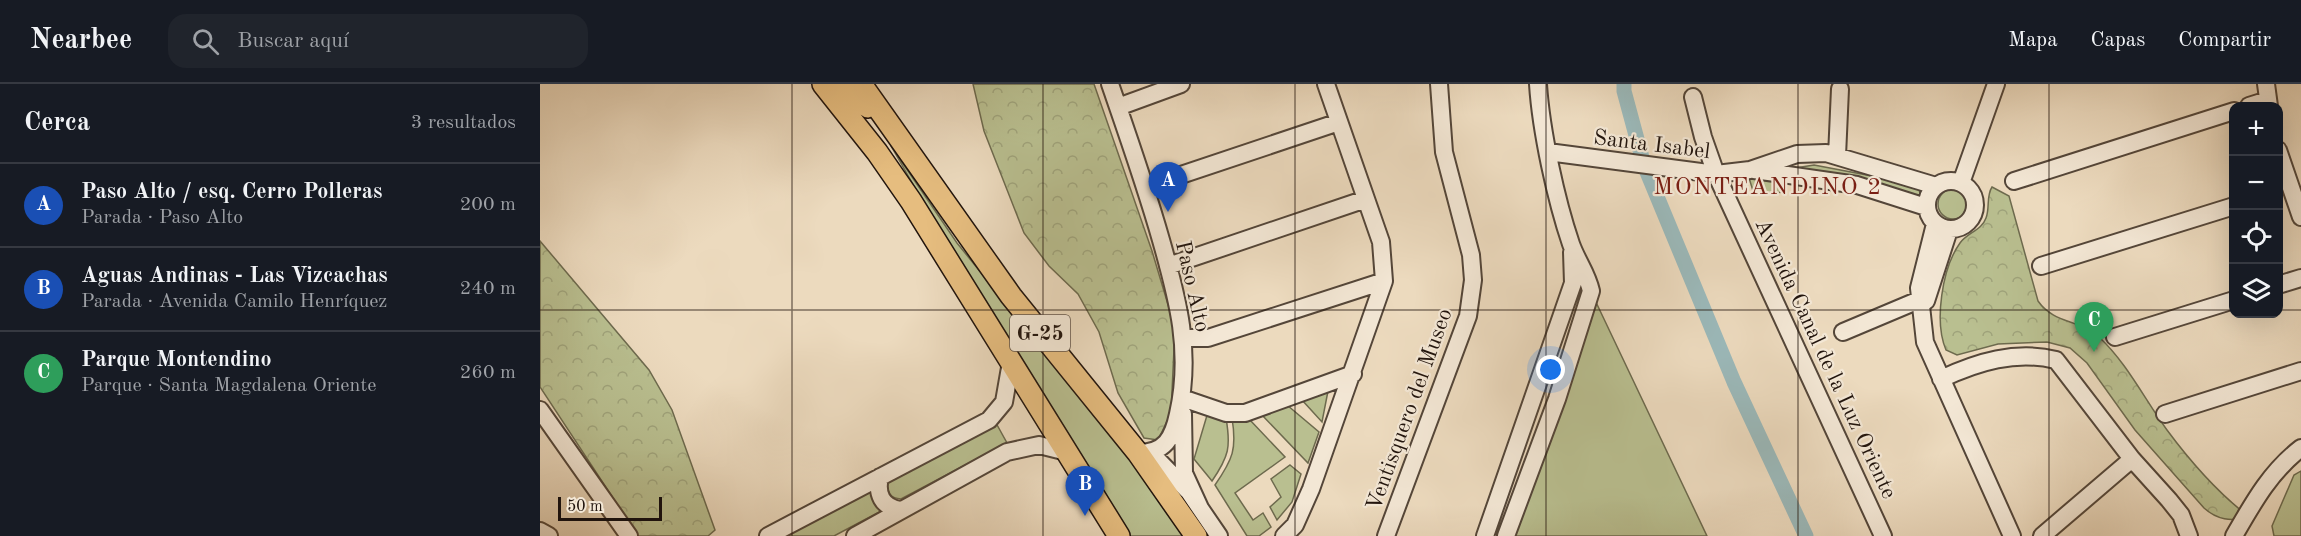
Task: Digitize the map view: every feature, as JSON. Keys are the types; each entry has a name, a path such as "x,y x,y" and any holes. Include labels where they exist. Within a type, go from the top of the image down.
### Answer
{"main road":[{"name":"G-25","path":"823,84 894,177 1119,536"},
{"path":"843,84 889,124"},
{"name":"G-25","path":"861,84 1011,296 1144,453 1196,536"}],"street":[{"path":"813,84 843,109"},
{"name":"Paso Alto","path":"1110,84 1145,187 1168,266 1185,338 1185,378 1182,398 1169,442 1144,453"},
{"path":"1118,107 1181,84"},
{"path":"1284,536 1295,525 1302,513 1384,281 1381,242 1326,84"},
{"name":"Ventisquero del Museo","path":"1386,536 1468,316 1472,296 1471,255 1444,152 1439,84"},
{"path":"1485,536 1574,283 1571,246 1548,152 1538,84"},
{"path":"1961,183 1996,84"},
{"path":"1837,156 1840,89"},
{"name":"Avenida Canal de la Luz Oriente","path":"1693,97 1702,137 1716,174 1883,536"},
{"path":"2014,181 2229,113"},
{"path":"1145,187 1340,122"},
{"name":"Santa Isabel","path":"1548,152 1716,174 1750,170"},
{"path":"1750,170 1797,154 1837,156 1936,186"},
{"path":"2279,156 2284,190 2301,217"},
{"path":"1750,170 1857,185 1926,207"},
{"path":"1944,182 1961,183 1974,197 1973,216 1959,228 1942,227 1929,217 1926,207 1928,195 1936,186 1944,182"},
{"path":"1168,266 1366,200"},
{"path":"2041,266 2229,208"},
{"path":"1942,227 1919,288 1925,342 2012,536"},
{"path":"1506,536 1557,399 1591,291 1588,277 1571,246"},
{"path":"2283,283 2301,278"},
{"path":"1185,338 1208,338 1384,281"},
{"path":"2115,337 2229,302"},
{"path":"1843,332 1920,305"},
{"path":"1941,379 1971,365 1996,358 2056,360 2064,367 2132,459 2181,515 2189,536"},
{"path":"768,536 996,415 1006,395 1011,362"},
{"path":"2166,414 2301,371"},
{"path":"1182,398 1226,413 1245,414 1353,374"},
{"name":"Paso Alto","path":"1182,398 1184,473 1200,508"},
{"path":"540,410 545,429 628,536"},
{"path":"855,536 1018,448 1039,445 1067,452"},
{"path":"2234,536 2261,489 2276,470 2301,448"},
{"path":"1144,453 1189,492 1219,536"},
{"path":"2042,536 2132,459"},
{"path":"880,477 877,488 881,500 891,509 900,510"},
{"path":"540,531 549,536"}],"green space":[{"path":"973,84 1094,84 1152,251 1175,328 1171,413 1158,440 1144,438 1118,393 1099,332 1078,294 1049,266 1024,233 984,131"},
{"path":"891,146 957,243 1142,472 1186,536 1129,536 975,292"},
{"path":"1814,165 1888,179 1919,188 1920,194 1917,197 1795,168"},
{"path":"1749,178 1784,179 1786,192 1754,194"},
{"path":"1992,187 2009,196 2038,301 2051,314 2091,331 2109,347 2185,453 2204,476 2248,516 2224,519 2204,508 2135,430 2087,363 2070,348 2047,342 1998,344 1957,355 1946,350 1942,338 1940,310 1944,280 1960,243 1984,222"},
{"path":"1953,189 1959,190 1967,198 1967,210 1959,218 1953,219 1947,218 1939,210 1938,204 1939,198 1947,190"},
{"path":"540,241 649,370 672,410 715,530 708,536 638,536 540,387"},
{"path":"1594,298 1707,536 1506,536"},
{"path":"1328,391 1322,422 1302,400"},
{"path":"1287,405 1319,432 1308,463 1261,414"},
{"path":"1208,412 1226,418 1228,437 1225,458 1212,481 1194,459"},
{"path":"1232,418 1249,419 1285,457 1235,493 1253,520 1263,513 1271,527 1259,536 1247,536 1215,485 1230,461 1234,446"},
{"path":"996,423 1007,443 901,499 890,494 887,483"},
{"path":"1290,465 1301,474 1292,502 1277,520 1270,507 1281,497 1271,479"},
{"path":"2301,471 2301,536 2274,536 2272,526 2294,475"},
{"path":"872,487 885,509 834,536 776,536"}],"waterway":[{"path":"1624,84 1644,165 1734,382 1806,536"}],"place":[{"name":"Paso Alto / esq. Cerro Polleras","path":"1168,212"},
{"name":"Parque Montendino","path":"2094,352"},
{"name":"Aguas Andinas - Las Vizcachas","path":"1085,516"}],"district":[{"name":"MONTEANDINO 2","path":"1768,186"}]}
